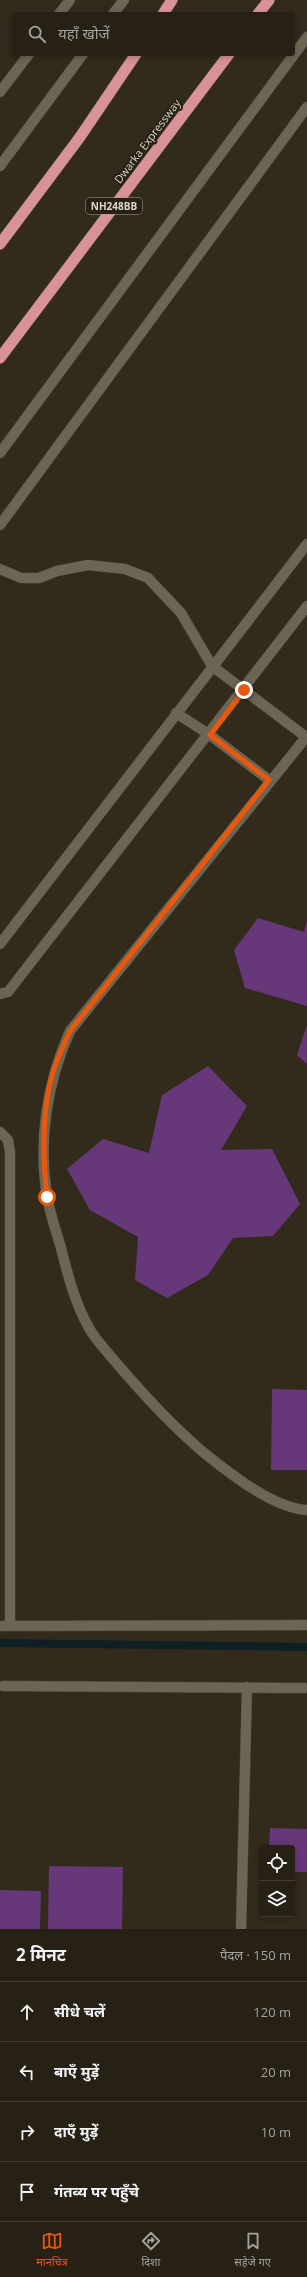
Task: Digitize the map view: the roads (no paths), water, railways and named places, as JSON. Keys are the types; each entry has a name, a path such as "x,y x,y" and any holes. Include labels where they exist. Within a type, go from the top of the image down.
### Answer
{"highway":[{"path":"164,12 172,0"},
{"path":"260,12 269,0"},
{"path":"0,244 80,137 135,56"},
{"name":"Dwarka Expressway","path":"0,358 227,56"}],"street":[{"path":"61,12 70,0"},
{"path":"115,12 124,0"},
{"path":"295,53 307,37"},
{"path":"0,92 27,56"},
{"path":"0,166 82,56"},
{"path":"0,454 293,56"},
{"path":"0,525 307,106"},
{"path":"0,944 307,544"},
{"path":"0,569 21,578 39,578 57,571 88,565 125,569 148,578 181,613 212,666 306,736 269,780 70,1031 58,1056 50,1084 44,1167 47,1197 73,1295 89,1329 140,1391 178,1431 237,1479 262,1493 297,1509 307,1510"},
{"path":"0,994 8,992 210,735 307,606"},
{"path":"176,713 210,735 269,780"},
{"path":"0,1132 8,1140 10,1152 5,1245 5,1626 307,1625"},
{"path":"3,1686 307,1688"},
{"path":"241,1929 247,1687"}],"waterway":[{"path":"0,1643 307,1647"}]}
